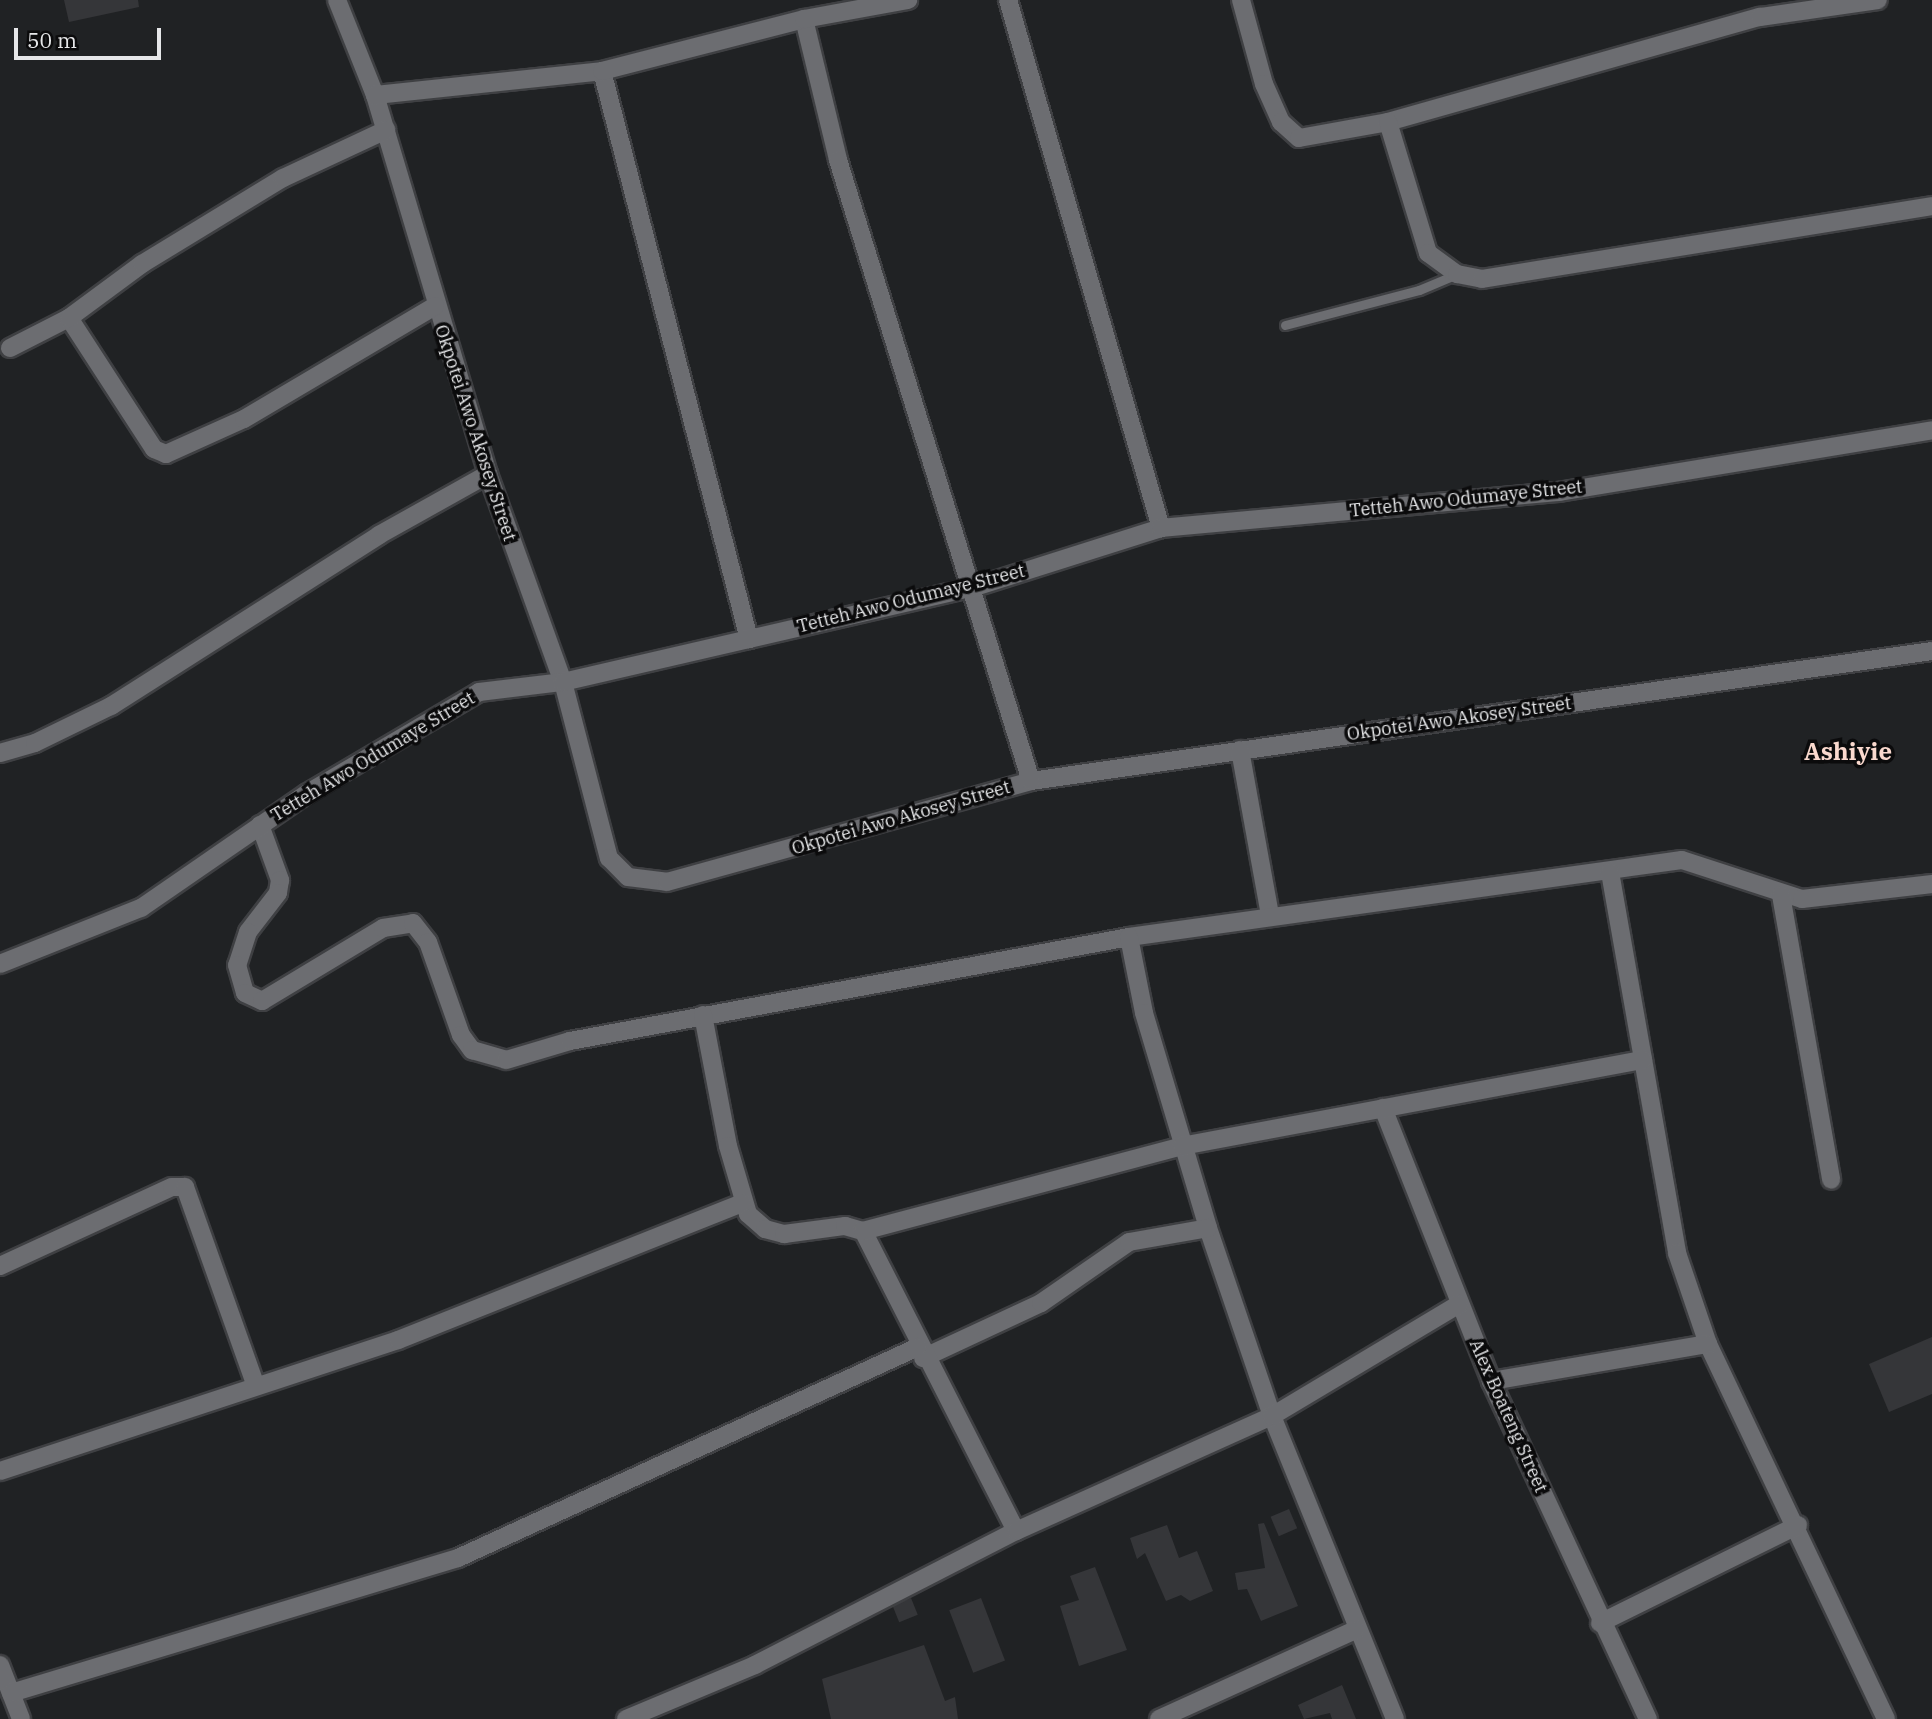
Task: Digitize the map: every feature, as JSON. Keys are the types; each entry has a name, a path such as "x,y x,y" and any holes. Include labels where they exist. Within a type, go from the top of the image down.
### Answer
{"street":[{"name":"Okpotei Awo Akosey Street","path":"337,0 375,95 435,306 488,474 563,682 609,858 628,877 644,882 667,882 752,861 1031,781 1932,651"},
{"path":"375,95 602,71 804,19 908,0"},
{"path":"1008,0 1161,528"},
{"path":"1241,0 1281,122 1299,138 1388,122 1808,5 1878,0"},
{"path":"804,19 838,159 975,587 1031,781"},
{"path":"602,71 749,639"},
{"path":"1388,122 1419,235 1438,265 1457,274 1482,279 1932,206"},
{"path":"10,348 69,318 142,264 283,178 386,130"},
{"path":"69,318 154,449 166,454 244,419 435,306"},
{"name":"Tetteh Awo Odumaye Street","path":"0,964 118,920 260,825 479,692 563,682 975,587 1161,528 1559,492 1932,429"},
{"path":"0,752 65,730 122,699 379,535 488,474"},
{"path":"1240,750 1270,915"},
{"path":"260,825 280,880 278,893 248,932 237,965 239,982 252,999 262,1001 280,992 383,929 413,923 428,942 461,1035 489,1058 506,1060 570,1041 1129,937 1270,915 1610,872 1682,860 1708,865 1781,895 1833,898 1932,884"},
{"path":"1610,872 1677,1253 1708,1344 1798,1525 1886,1719"},
{"path":"1781,895 1831,1180"},
{"path":"1129,937 1144,1013 1208,1228 1272,1416 1355,1630 1395,1719"},
{"path":"703,1015 742,1203 755,1223 784,1234 845,1226 863,1231 1182,1146 1643,1060"},
{"name":"Alex Boateng Street","path":"1382,1108 1491,1381 1600,1623 1648,1719"},
{"path":"0,1266 172,1187 185,1187 256,1386"},
{"path":"0,1471 398,1340 742,1203"},
{"path":"11,1693 458,1558 921,1352 1041,1303 1129,1242 1208,1228"},
{"path":"863,1231 921,1352 1016,1531"},
{"path":"626,1719 755,1665 1016,1531 1272,1416 1459,1304"},
{"path":"1491,1381 1708,1344"},
{"path":"1600,1623 1798,1525"},
{"path":"1161,1718 1355,1630"},
{"path":"0,1665 21,1719"}],"lane":[{"path":"1285,325 1419,290 1457,274"}],"building":[{"path":"64,0 138,0 139,7 69,22"},
{"path":"1932,1337 1932,1394 1889,1412 1869,1364"},
{"path":"1289,1509 1297,1528 1279,1536 1271,1517"},
{"path":"1264,1523 1298,1606 1261,1621 1247,1589 1238,1590 1235,1573 1265,1568 1258,1524"},
{"path":"1167,1525 1179,1558 1197,1551 1213,1591 1190,1601 1181,1595 1166,1601 1145,1553 1137,1559 1130,1538"},
{"path":"1095,1567 1127,1650 1079,1666 1060,1606 1079,1600 1070,1576"},
{"path":"911,1598 918,1615 899,1622 892,1605"},
{"path":"981,1598 1005,1661 973,1673 949,1610"},
{"path":"924,1645 945,1701 955,1697 958,1719 831,1719 822,1679"},
{"path":"1342,1685 1356,1719 1332,1719 1330,1713 1304,1719 1298,1705"}],"district":[{"name":"Ashiyie","path":"1848,752"}]}
